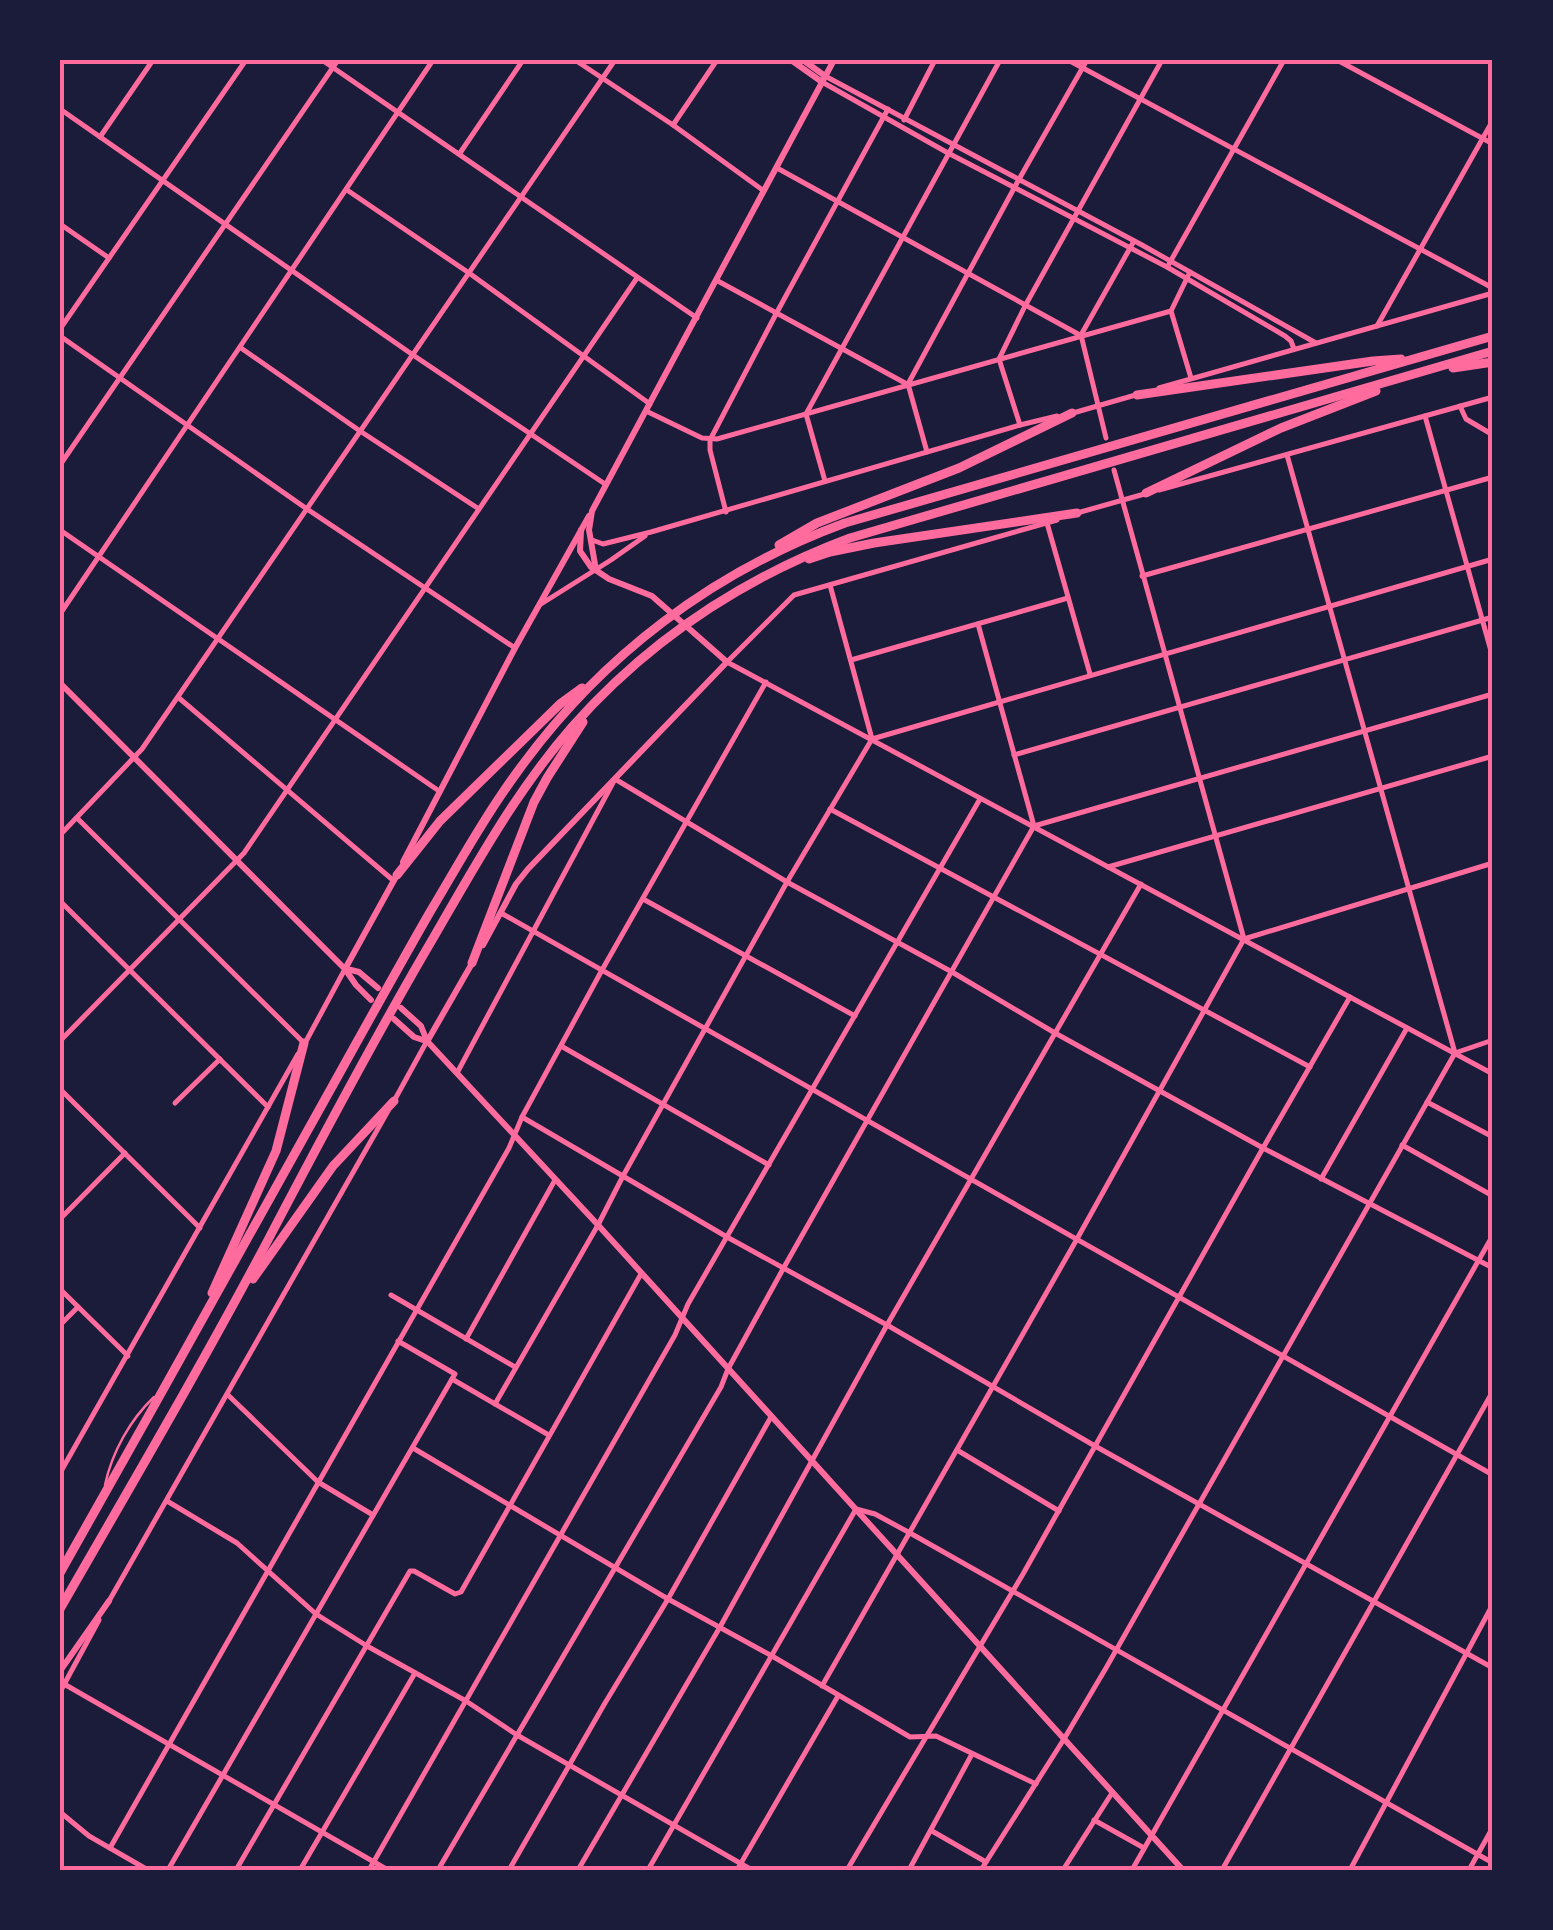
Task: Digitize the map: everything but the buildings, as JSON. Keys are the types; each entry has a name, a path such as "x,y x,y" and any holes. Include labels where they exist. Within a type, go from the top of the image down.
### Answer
{"highway":[{"path":"753,564 845,524 1493,336"},
{"path":"60,1609 223,1322 377,1035 476,864 529,782 571,729 622,675 692,620 760,577 817,550 1493,351"},
{"path":"1138,395 1418,358"},
{"path":"1431,370 1493,362"},
{"path":"1146,493 1281,428 1418,374"},
{"path":"395,878 440,821 560,704 681,608 817,524 930,480 1072,413"},
{"path":"1020,425 1021,438"},
{"path":"760,577 852,547 1077,512"},
{"path":"60,1573 365,1025 486,817 555,723 604,671"},
{"path":"472,963 534,802 598,699"},
{"path":"196,1331 276,1151 304,1044"},
{"path":"223,1322 333,1166 394,1101"}],"main road":[{"path":"791,60 824,79"},
{"path":"803,60 824,79"},
{"path":"345,968 515,648 585,532 592,511 834,60"},
{"path":"427,1041 528,869 727,662 652,596 609,580 596,570 585,532"},
{"path":"60,683 345,968 371,1000"},
{"path":"345,968 359,972 378,988"},
{"path":"401,1008 1183,1870"},
{"path":"394,1020 414,1037 427,1041"},
{"path":"60,1671 109,1602"}],"street":[{"path":"100,137 152,60"},
{"path":"246,60 60,332 307,510 515,648"},
{"path":"322,60 697,318"},
{"path":"60,465 338,60"},
{"path":"60,614 433,60"},
{"path":"460,154 523,60"},
{"path":"575,60 764,191"},
{"path":"60,835 134,759 616,60"},
{"path":"673,126 718,60"},
{"path":"904,120 935,60"},
{"path":"825,481 806,414 1000,60"},
{"path":"1068,60 1492,288"},
{"path":"926,452 908,384 1087,60"},
{"path":"1020,425 999,360 1162,60"},
{"path":"1169,264 1284,60"},
{"path":"1337,60 1493,144"},
{"path":"824,79 1316,343"},
{"path":"60,109 606,485"},
{"path":"886,112 950,149"},
{"path":"726,512 710,440 886,112"},
{"path":"1377,326 1493,120"},
{"path":"777,168 1081,336"},
{"path":"347,190 470,273 648,407 710,440 1172,311"},
{"path":"60,224 109,258"},
{"path":"1106,438 1081,336 1132,244"},
{"path":"1188,275 1172,311 1191,378"},
{"path":"1188,275 1291,340 1294,349"},
{"path":"60,1042 238,862 637,278"},
{"path":"716,280 908,384"},
{"path":"585,532 603,544 726,512 1377,326 1492,288"},
{"path":"241,348 479,509"},
{"path":"1493,397 791,596 727,662 1493,1074"},
{"path":"1460,406 1466,419 1493,434"},
{"path":"1425,416 1493,658"},
{"path":"1287,455 1455,1053"},
{"path":"1114,470 1244,939"},
{"path":"1142,576 1493,477"},
{"path":"1046,523 1090,676"},
{"path":"60,530 439,790"},
{"path":"539,606 650,532"},
{"path":"495,1404 787,882 872,739 1493,558"},
{"path":"830,584 872,739"},
{"path":"851,660 1068,598"},
{"path":"1014,755 1493,617"},
{"path":"438,1870 721,1387 783,1269 1034,826 978,624"},
{"path":"110,1848 766,682"},
{"path":"1034,826 1493,694"},
{"path":"178,697 395,878"},
{"path":"1108,867 1493,756"},
{"path":"457,1073 616,780 787,882 1262,1148 1493,1268"},
{"path":"369,1870 980,798"},
{"path":"830,808 1310,1067"},
{"path":"76,818 304,1044"},
{"path":"822,1686 1244,939 1493,863"},
{"path":"578,1870 720,1627 1140,884"},
{"path":"643,899 856,1016"},
{"path":"60,901 268,1107"},
{"path":"501,913 1493,1475"},
{"path":"60,1473 345,968"},
{"path":"847,1870 1013,1591 1350,997"},
{"path":"1322,1180 1406,1028"},
{"path":"981,1870 1064,1740 1455,1053 1493,1040"},
{"path":"60,1692 427,1041"},
{"path":"561,1046 769,1165"},
{"path":"176,1103 220,1060"},
{"path":"60,1088 200,1228"},
{"path":"1427,1102 1493,1136"},
{"path":"522,1117 783,1269 888,1324 1096,1446 1493,1668"},
{"path":"1402,1145 1493,1196"},
{"path":"60,1219 125,1153"},
{"path":"466,1339 555,1180"},
{"path":"1132,1870 1493,1234"},
{"path":"236,1870 410,1571 458,1595 640,1274"},
{"path":"60,1290 128,1356"},
{"path":"391,1295 515,1367"},
{"path":"60,1325 78,1307"},
{"path":"168,1870 455,1374 398,1341"},
{"path":"452,1379 548,1435"},
{"path":"1222,1870 1493,1391"},
{"path":"228,1396 318,1482 373,1515"},
{"path":"508,1870 668,1600 770,1417"},
{"path":"413,1448 668,1600 910,1737 936,1736 1036,1784"},
{"path":"957,1450 1059,1511"},
{"path":"167,1501 237,1544 316,1614 366,1646 466,1701 739,1867 752,1870"},
{"path":"648,1870 856,1509 910,1533 1493,1863"},
{"path":"1350,1870 1493,1604"},
{"path":"300,1870 415,1673"},
{"path":"64,1684 388,1870"},
{"path":"739,1867 838,1696"},
{"path":"909,1870 972,1753"},
{"path":"1063,1870 1112,1793"},
{"path":"60,1812 89,1836 148,1870"},
{"path":"60,1829 66,1818"},
{"path":"1094,1820 1144,1848"},
{"path":"1469,1870 1493,1827"},
{"path":"931,1830 986,1862"}]}
